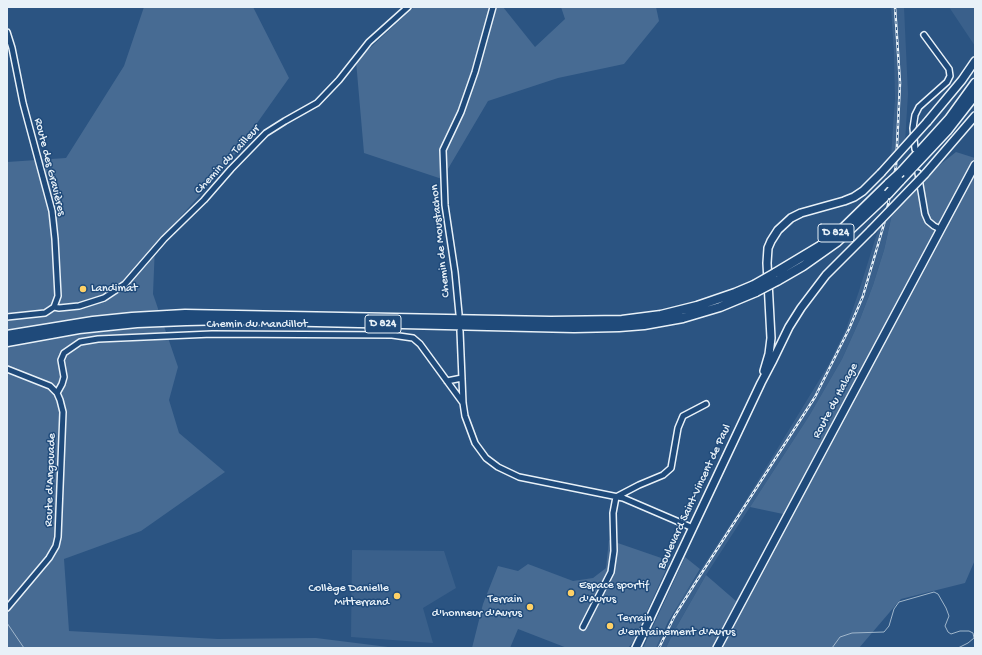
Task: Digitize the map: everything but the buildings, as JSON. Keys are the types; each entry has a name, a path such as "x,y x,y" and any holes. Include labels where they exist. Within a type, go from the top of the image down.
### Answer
{"highway":[{"path":"935,135 975,77"},
{"name":"D 824","path":"776,277 844,227 901,172 958,108 975,84"},
{"name":"D 824","path":"7,342 79,329 186,320 574,328 644,325 683,318 720,307 776,277 803,266 837,242 900,181 918,172 975,95"},
{"path":"918,172 938,145 975,105"},
{"name":"D 824","path":"7,335 94,321 185,314 550,321 622,320 693,307 755,288"}],"main road":[{"path":"760,383 769,354 771,338 766,263 768,248 778,230 790,218 801,213 844,201 863,191 927,122 962,80 975,61"},
{"path":"760,383 789,326 826,275 870,230 918,172 975,116"},
{"name":"Route du Halage","path":"717,648 975,165"},
{"name":"Boulevard Saint-Vincent de Paul","path":"632,648 638,644 760,383"}],"street":[{"name":"Chemin du Tailleur","path":"54,307 79,306 104,298 120,287 266,133 318,103 339,80 369,42 408,7"},
{"name":"Chemin de Moustachon","path":"459,314 455,272 445,205 443,150 460,112 475,72 493,7"},
{"name":"Route des Gravières","path":"7,32 12,48 23,103 52,211 58,296 54,307"},
{"path":"914,149 913,128 915,115 919,107 947,82 950,76 948,69 924,36"},
{"path":"918,172 925,214 928,221 940,229"},
{"path":"7,317 45,313 54,307"},
{"path":"460,331 463,403 465,416 476,443 486,458 498,467 519,478 616,497 649,508 693,528"},
{"name":"Chemin du Mandillot","path":"56,393 64,378 61,360 64,353 80,342 98,339 212,334 404,335 413,338 420,344 463,403"},
{"path":"7,369 50,386 56,393"},
{"path":"447,381 462,378"},
{"name":"Route d'Angouade","path":"7,608 49,558 56,546 58,537 63,412 60,400 56,393"},
{"path":"583,627 612,572 614,551 612,513 616,497 639,485 664,475 671,468 678,428 683,416 706,404"}],"shaded area":[{"path":"144,7 253,7 289,78 228,164 155,245 153,294 178,367 169,400 179,433 225,472 141,531 64,559 69,631 218,639 316,638 396,648 7,648 7,162 66,158 124,66"},
{"path":"414,7 503,7 535,47 565,19 561,7 656,7 659,21 624,64 558,78 488,101 442,179 364,153 356,61"},
{"path":"891,7 904,7 908,94 905,142 891,157 895,99"},
{"path":"949,7 975,7 975,46"},
{"path":"956,152 975,158 975,560 965,583 901,599 859,648 666,648 706,575 736,601 783,514 750,507 809,416 842,359 873,285 884,250 892,214 937,167"},
{"path":"892,214 884,250 873,285 842,359 809,416 706,575 666,648 656,648 681,600 743,505 829,364 846,329 879,227"},
{"name":"Espace sportif d'Aurus","path":"609,540 670,561 633,642 628,648 567,648 518,629 510,648 472,648 483,604 498,566 518,571 528,564 573,581 593,578 606,568"},
{"name":"Collège Danielle Mitterrand","path":"352,550 444,551 456,588 423,608 433,643 351,637"},
{"path":"685,557 700,569 668,622 656,648 643,648"}],"waterway":[{"path":"832,648 840,637 852,633 884,632 889,626 894,609 899,602 934,592 938,594 949,616 945,626 948,632 951,634 960,631 969,631 973,633 974,638 958,648"},
{"path":"7,623 24,648"}],"railway":[{"path":"659,648 674,617 815,397 849,329 863,296 884,224 896,166 900,83 895,7"}],"place":[{"name":"Landimat","path":"83,289"},
{"name":"Espace sportif d'Aurus","path":"571,593"},
{"name":"Collège Danielle Mitterrand","path":"397,596"},
{"name":"Terrain d'honneur d'Aurus","path":"530,607"},
{"name":"Terrain d'entrainement d'Aurus","path":"610,626"}]}
